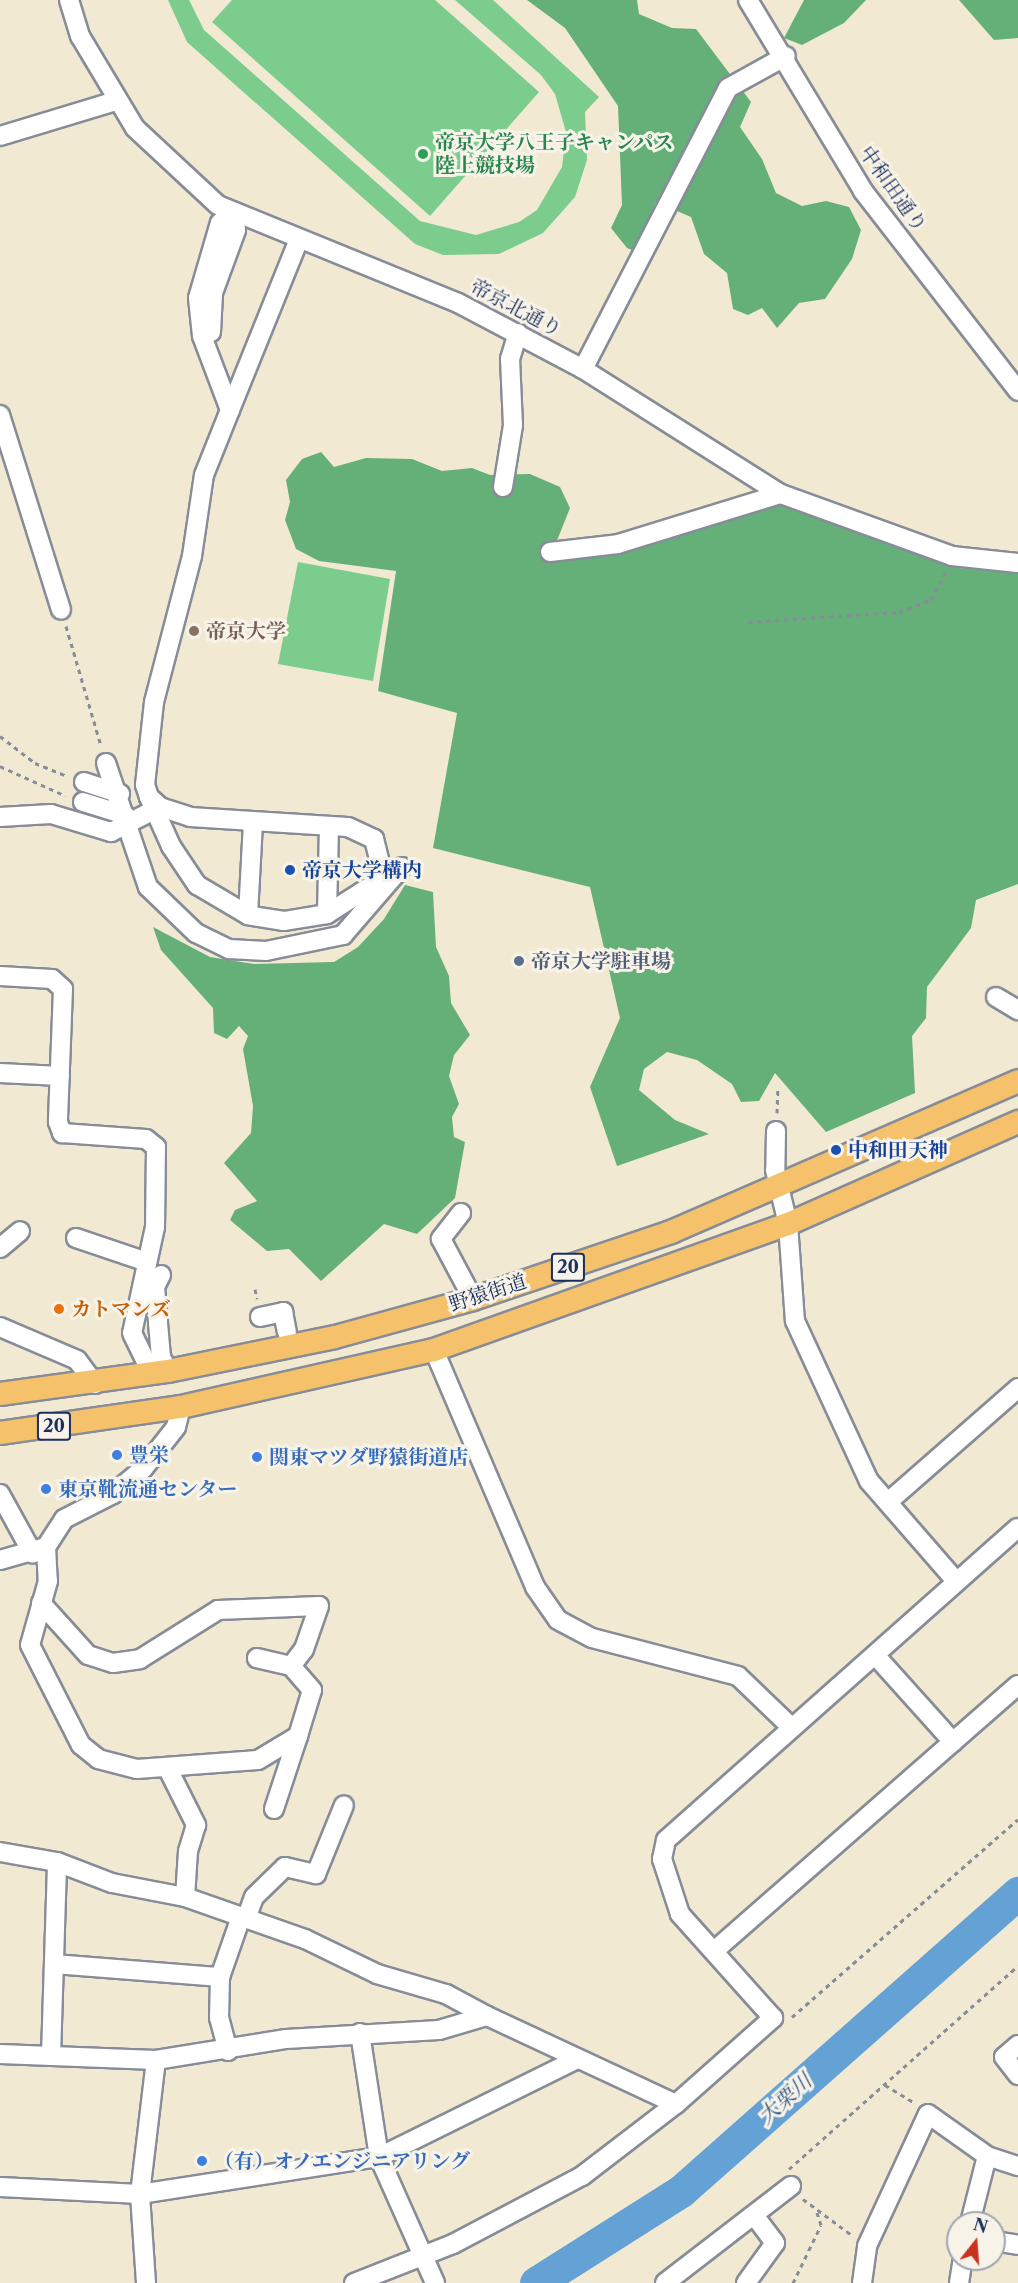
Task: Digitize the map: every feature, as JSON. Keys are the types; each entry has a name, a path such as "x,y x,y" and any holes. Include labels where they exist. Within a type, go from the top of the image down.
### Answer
{"main road":[{"name":"野猿街道","path":"0,1394 95,1384 160,1373 335,1337 473,1299 670,1232 778,1188 1018,1081"},
{"name":"野猿街道","path":"0,1432 107,1420 181,1407 434,1350 788,1224 1018,1122"},
{"path":"95,1384 107,1420"},
{"path":"0,1401 8,1422 0,1432"}],"street":[{"name":"帝京北通り","path":"69,0 80,36 116,101 160,154 206,196 233,212 299,239 382,268 518,333 583,369 781,494 952,556 1018,563"},
{"name":"中和田通り","path":"748,0 786,56 863,191 1018,391"},
{"path":"583,369 728,88 786,56"},
{"path":"0,136 116,101"},
{"path":"230,410 216,362 211,303 236,230 233,212"},
{"path":"155,805 190,818 348,827 374,839 382,872 374,884 327,914 284,921 248,915 197,885 155,805 145,774 154,702 192,556 204,475 299,239"},
{"path":"503,488 513,425 510,359 518,333"},
{"path":"0,415 61,610"},
{"path":"550,552 618,544 781,494"},
{"path":"106,763 120,794 148,887 196,933 229,949 266,951 343,935 402,867"},
{"path":"84,782 120,794"},
{"path":"83,802 127,821"},
{"path":"0,817 39,812 100,831 127,821 155,805"},
{"path":"248,915 252,822"},
{"path":"327,914 329,826"},
{"path":"0,976 52,979 63,989 60,1076 62,1133 146,1139 156,1147 156,1213 132,1333 160,1373"},
{"path":"996,997 1018,1010"},
{"path":"0,1073 60,1076"},
{"path":"776,1124 778,1188 788,1224 795,1321 869,1481 956,1581"},
{"path":"461,1213 441,1239 473,1299"},
{"path":"0,1248 20,1231"},
{"path":"76,1238 147,1262"},
{"path":"160,1373 161,1358 155,1287 161,1275"},
{"path":"260,1317 283,1312 287,1332"},
{"path":"0,1327 77,1360 95,1384"},
{"path":"434,1350 535,1587 558,1620 592,1638 738,1676 791,1727"},
{"path":"888,1502 1018,1388"},
{"path":"0,1560 39,1551 64,1519 113,1494 143,1469 165,1445 181,1407"},
{"path":"0,1494 39,1551 48,1581 30,1645 81,1745 118,1766 168,1769 208,1761 258,1760 298,1736"},
{"path":"354,2283 430,2271 582,2176 676,2104 774,2018 680,1914 662,1859 666,1840 1018,1528"},
{"path":"41,1603 88,1655 113,1663 140,1659 218,1610 319,1606 304,1650 291,1666"},
{"path":"874,1655 952,1742"},
{"path":"257,1658 291,1666 312,1690 274,1809"},
{"path":"714,1951 1018,1685"},
{"path":"168,1769 196,1825 188,1851 185,1897"},
{"path":"228,2051 219,2018 220,1977 244,1918 255,1898 285,1867 316,1874 344,1805"},
{"path":"0,1852 57,1862 142,1888 185,1897 244,1918 376,1974 446,1994 574,2060 676,2104"},
{"path":"51,2056 57,1862"},
{"path":"54,1964 220,1977"},
{"path":"0,2054 156,2060 228,2051 286,2039 439,2030 487,2016"},
{"path":"360,2033 379,2157 430,2271"},
{"path":"1018,2044 1004,2057 1018,2075"},
{"path":"146,2283 140,2194 156,2060"},
{"path":"0,2187 140,2194 379,2157 574,2060"},
{"path":"862,2283 867,2246 928,2114 987,2156 1018,2166"},
{"path":"973,2211 987,2156"},
{"path":"665,2283 755,2217 788,2179"},
{"path":"746,2283 775,2243 755,2217"}],"path":[{"path":"748,622 899,612 931,600 952,556"},
{"path":"61,610 106,763"},
{"path":"0,736 35,763 84,782"},
{"path":"0,766 83,802"},
{"path":"776,1124 778,1088"},
{"path":"867,2246 816,2211 788,2179 885,2085 1018,1966"},
{"path":"885,2085 913,2101"},
{"path":"793,2283 821,2225 816,2211"}],"green space":[{"path":"168,0 189,0 204,30 420,221 476,235 519,222 537,210 562,167 566,132 555,94 541,75 455,0 493,0 599,97 585,112 587,160 575,197 543,233 499,254 443,255 415,244 187,42"},
{"name":"帝京大学八王子キャンパス 陸上競技場","path":"232,0 435,0 539,92 430,216 212,22"},
{"path":"527,0 637,0 639,14 672,28 696,29 751,102 740,127 762,159 776,193 802,206 826,201 849,207 861,230 852,259 825,299 799,303 777,328 762,308 748,315 733,309 727,273 704,254 691,217 656,202 634,251 627,248 611,228 622,205 618,106 565,28"},
{"path":"804,0 866,0 844,23 802,45 784,38"},
{"path":"959,0 1018,0 1018,38 994,40"},
{"path":"321,452 334,467 366,458 412,459 442,471 472,468 490,475 530,474 560,487 570,508 550,558 773,502 958,568 1018,573 1018,884 976,900 971,928 927,987 926,1018 912,1036 915,1093 826,1132 775,1073 759,1101 741,1102 732,1084 697,1060 667,1052 644,1069 639,1090 675,1120 709,1134 617,1166 590,1087 620,1018 590,887 433,848 457,713 378,691 396,571 319,561 296,549 285,520 290,502 286,480 302,459"},
{"path":"298,562 390,579 373,681 278,664"},
{"path":"405,885 433,892 436,947 449,976 451,1003 470,1035 454,1055 449,1076 459,1104 452,1117 454,1137 465,1142 455,1198 417,1234 384,1224 321,1281 289,1249 267,1251 230,1220 235,1210 257,1201 224,1163 251,1133 253,1106 243,1049 248,1036 239,1026 227,1039 214,1033 213,1008 161,950 153,927 210,957 254,964 334,962 358,947 384,919"}],"waterway":[{"name":"大栗川","path":"536,2283 681,2191 1018,1893"}],"place":[{"name":"帝京大学八王子キャンパス 陸上競技場","path":"423,154"},
{"name":"帝京大学","path":"194,631"},
{"name":"帝京大学構内","path":"290,870"},
{"name":"帝京大学駐車場","path":"519,961"},
{"name":"中和田天神","path":"836,1150"},
{"name":"カトマンズ","path":"59,1309"},
{"name":"豊栄","path":"117,1455"},
{"name":"関東マツダ野猿街道店","path":"257,1457"},
{"name":"東京靴流通センター","path":"46,1489"},
{"name":"（有）オノエンジニアリング","path":"202,2161"}]}
